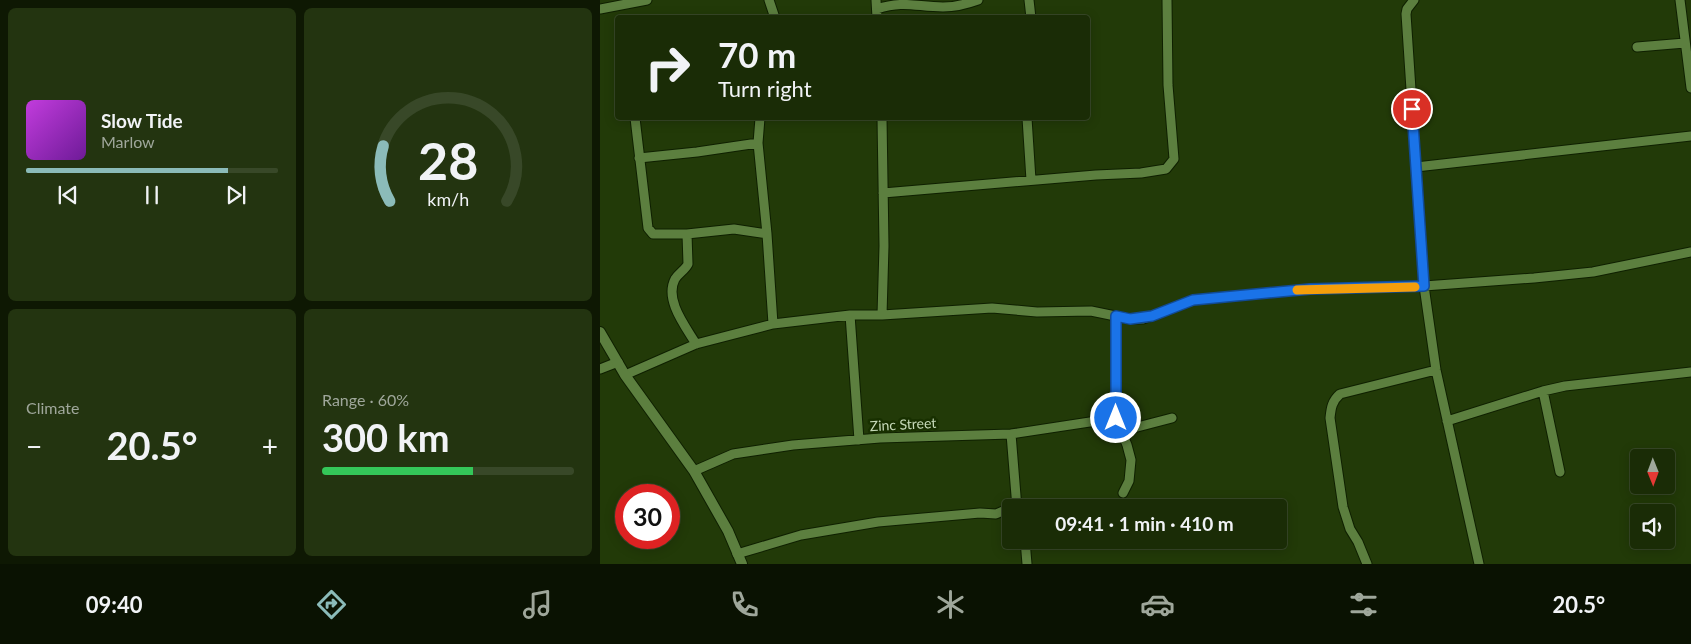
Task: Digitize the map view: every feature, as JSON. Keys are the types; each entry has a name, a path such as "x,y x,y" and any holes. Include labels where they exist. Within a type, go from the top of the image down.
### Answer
{"street":[{"path":"600,10 647,0"},
{"path":"768,0 773,15"},
{"path":"877,9 887,4 898,2 941,7 956,6 978,0"},
{"path":"1029,0 1031,15"},
{"path":"883,192 1096,175 1141,174 1166,169 1174,158 1168,85 1167,0"},
{"path":"1414,0 1407,9 1406,14 1424,286 1436,370 1479,564"},
{"path":"1680,0 1691,88"},
{"path":"1637,47 1685,43"},
{"path":"635,120 648,228 653,234 687,234 734,230 767,234"},
{"path":"760,120 758,144 773,324"},
{"path":"882,120 884,246 882,315"},
{"path":"1027,120 1031,180"},
{"path":"1416,167 1691,136"},
{"path":"639,158 758,144"},
{"path":"687,234 688,264 674,281 672,299 696,344"},
{"path":"625,374 696,344 773,324 850,315 882,315 992,308 1037,312 1091,311 1130,319 1152,316 1193,300 1310,289 1424,286 1593,272 1691,252"},
{"path":"850,315 859,440"},
{"path":"1116,316 1116,418 1131,460 1129,481 1123,492"},
{"path":"600,332 625,374 694,471 728,531 742,564"},
{"path":"600,368 618,362"},
{"path":"1368,564 1350,529 1343,507 1330,418 1331,405 1340,394 1436,370"},
{"path":"1447,421 1565,386 1691,372"},
{"path":"1543,391 1560,472"},
{"name":"Zinc Street","path":"694,471 733,454 793,445 859,440 1011,434 1116,418"},
{"path":"1122,431 1172,418"},
{"path":"1011,434 1015,499"},
{"path":"738,554 801,535 878,522 980,513 996,514 1002,511"},
{"path":"1025,549 1027,564"}],"slow traffic":[{"path":"1297,290 1415,287"}],"route":[{"path":"1116,418 1116,316 1130,319 1143,318 1193,300 1310,289 1424,286 1412,109"}]}
